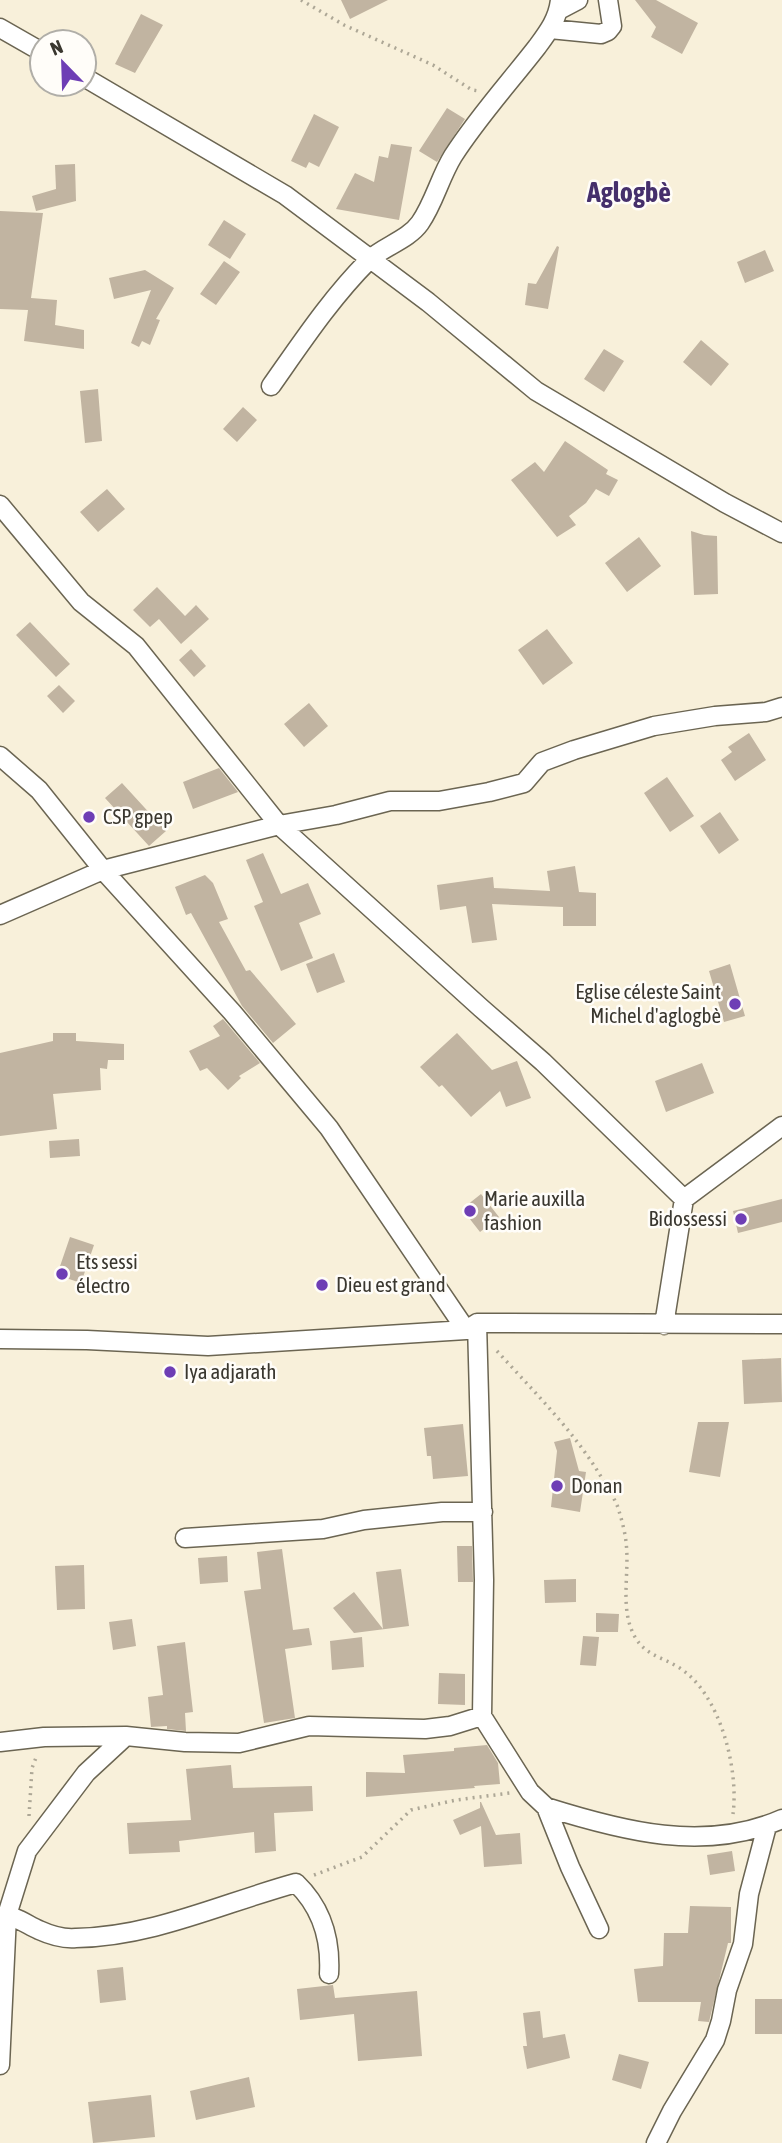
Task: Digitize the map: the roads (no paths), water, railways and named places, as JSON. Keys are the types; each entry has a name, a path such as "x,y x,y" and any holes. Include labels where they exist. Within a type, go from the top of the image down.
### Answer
{"street":[{"path":"271,386 331,300 371,258 420,223 452,158 482,114 502,93 550,29 559,5 578,0"},
{"path":"550,29 601,34 608,31 612,26 608,0"},
{"path":"0,28 28,44"},
{"path":"98,85 285,195 371,258 536,391 725,503 782,533"},
{"path":"0,505 81,602 136,646 279,825 542,1062 684,1199"},
{"path":"0,915 103,870 279,825 336,815 390,801 439,801 489,792 524,783 542,762 641,730 681,721 782,708"},
{"path":"0,756 39,790 103,870 232,1012 329,1128 473,1327 483,1512 482,1716 530,1792 546,1807 599,1929"},
{"path":"664,1325 684,1199 782,1126"},
{"path":"0,1339 208,1346 473,1327 782,1324"},
{"path":"185,1538 323,1529 364,1520 442,1512 483,1512"},
{"path":"0,1742 44,1737 126,1735 185,1742 239,1742 309,1726 425,1729 450,1726 482,1716"},
{"path":"0,2065 4,1915 27,1851 86,1773 126,1735"},
{"path":"546,1807 596,1823 642,1833 704,1838 775,1822"},
{"path":"656,2143 677,2102 715,2040 727,1990 743,1944 749,1894 775,1822"},
{"path":"4,1915 42,1932 73,1939 125,1934 296,1883 319,1911 330,1954 329,1974"}],"place":[{"name":"CSP gpep","path":"89,817"},
{"name":"Eglise céleste Saint Michel d'aglogbè","path":"735,1004"},
{"name":"Marie auxilla fashion","path":"470,1211"},
{"name":"Bidossessi","path":"741,1219"},
{"name":"Ets sessi électro","path":"62,1274"},
{"name":"Dieu est grand","path":"322,1285"},
{"name":"Iya adjarath","path":"170,1372"},
{"name":"Donan","path":"557,1486"}],"district":[{"name":"Aglogbè","path":"629,192"}]}
